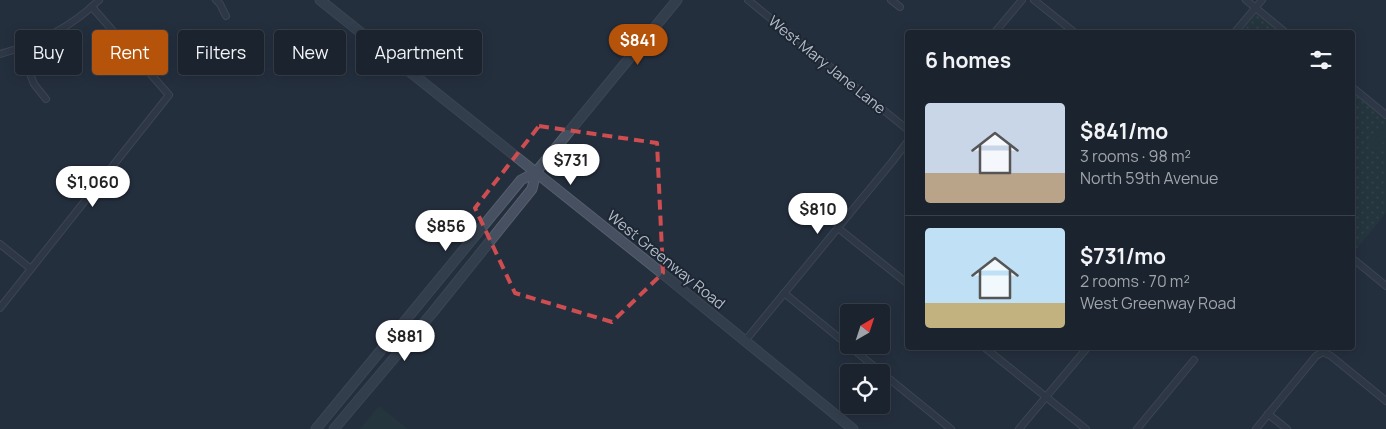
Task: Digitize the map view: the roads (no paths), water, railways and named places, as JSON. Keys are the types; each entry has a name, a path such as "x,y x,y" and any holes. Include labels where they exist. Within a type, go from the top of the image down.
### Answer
{"main road":[{"name":"West Greenway Road","path":"320,0 853,429"},
{"path":"316,429 521,180 536,172 677,0"},
{"path":"334,429 448,293 532,188 536,172"},
{"path":"475,236 486,245"},
{"path":"436,283 448,293"}],"street":[{"path":"60,30 75,22 99,0"},
{"path":"216,0 226,16"},
{"name":"West Mary Jane Lane","path":"748,0 756,3 905,127"},
{"path":"891,0 900,7"},
{"path":"997,30 1022,0"},
{"path":"1034,0 1072,30"},
{"path":"1246,0 1283,30"},
{"path":"1237,30 1262,0"},
{"path":"0,308 169,94 92,7"},
{"path":"0,54 15,50"},
{"path":"30,75 34,84 46,99"},
{"path":"1355,89 1386,115"},
{"path":"745,341 905,145"},
{"path":"838,228 905,281"},
{"path":"0,244 31,269"},
{"path":"1355,260 1386,286"},
{"path":"784,293 951,429"},
{"path":"987,350 1086,429"},
{"path":"1019,429 1085,350"},
{"path":"1256,429 1316,356 1323,352 1331,356 1386,401"},
{"path":"1137,429 1194,360"},
{"path":"1268,414 1287,429"}]}
